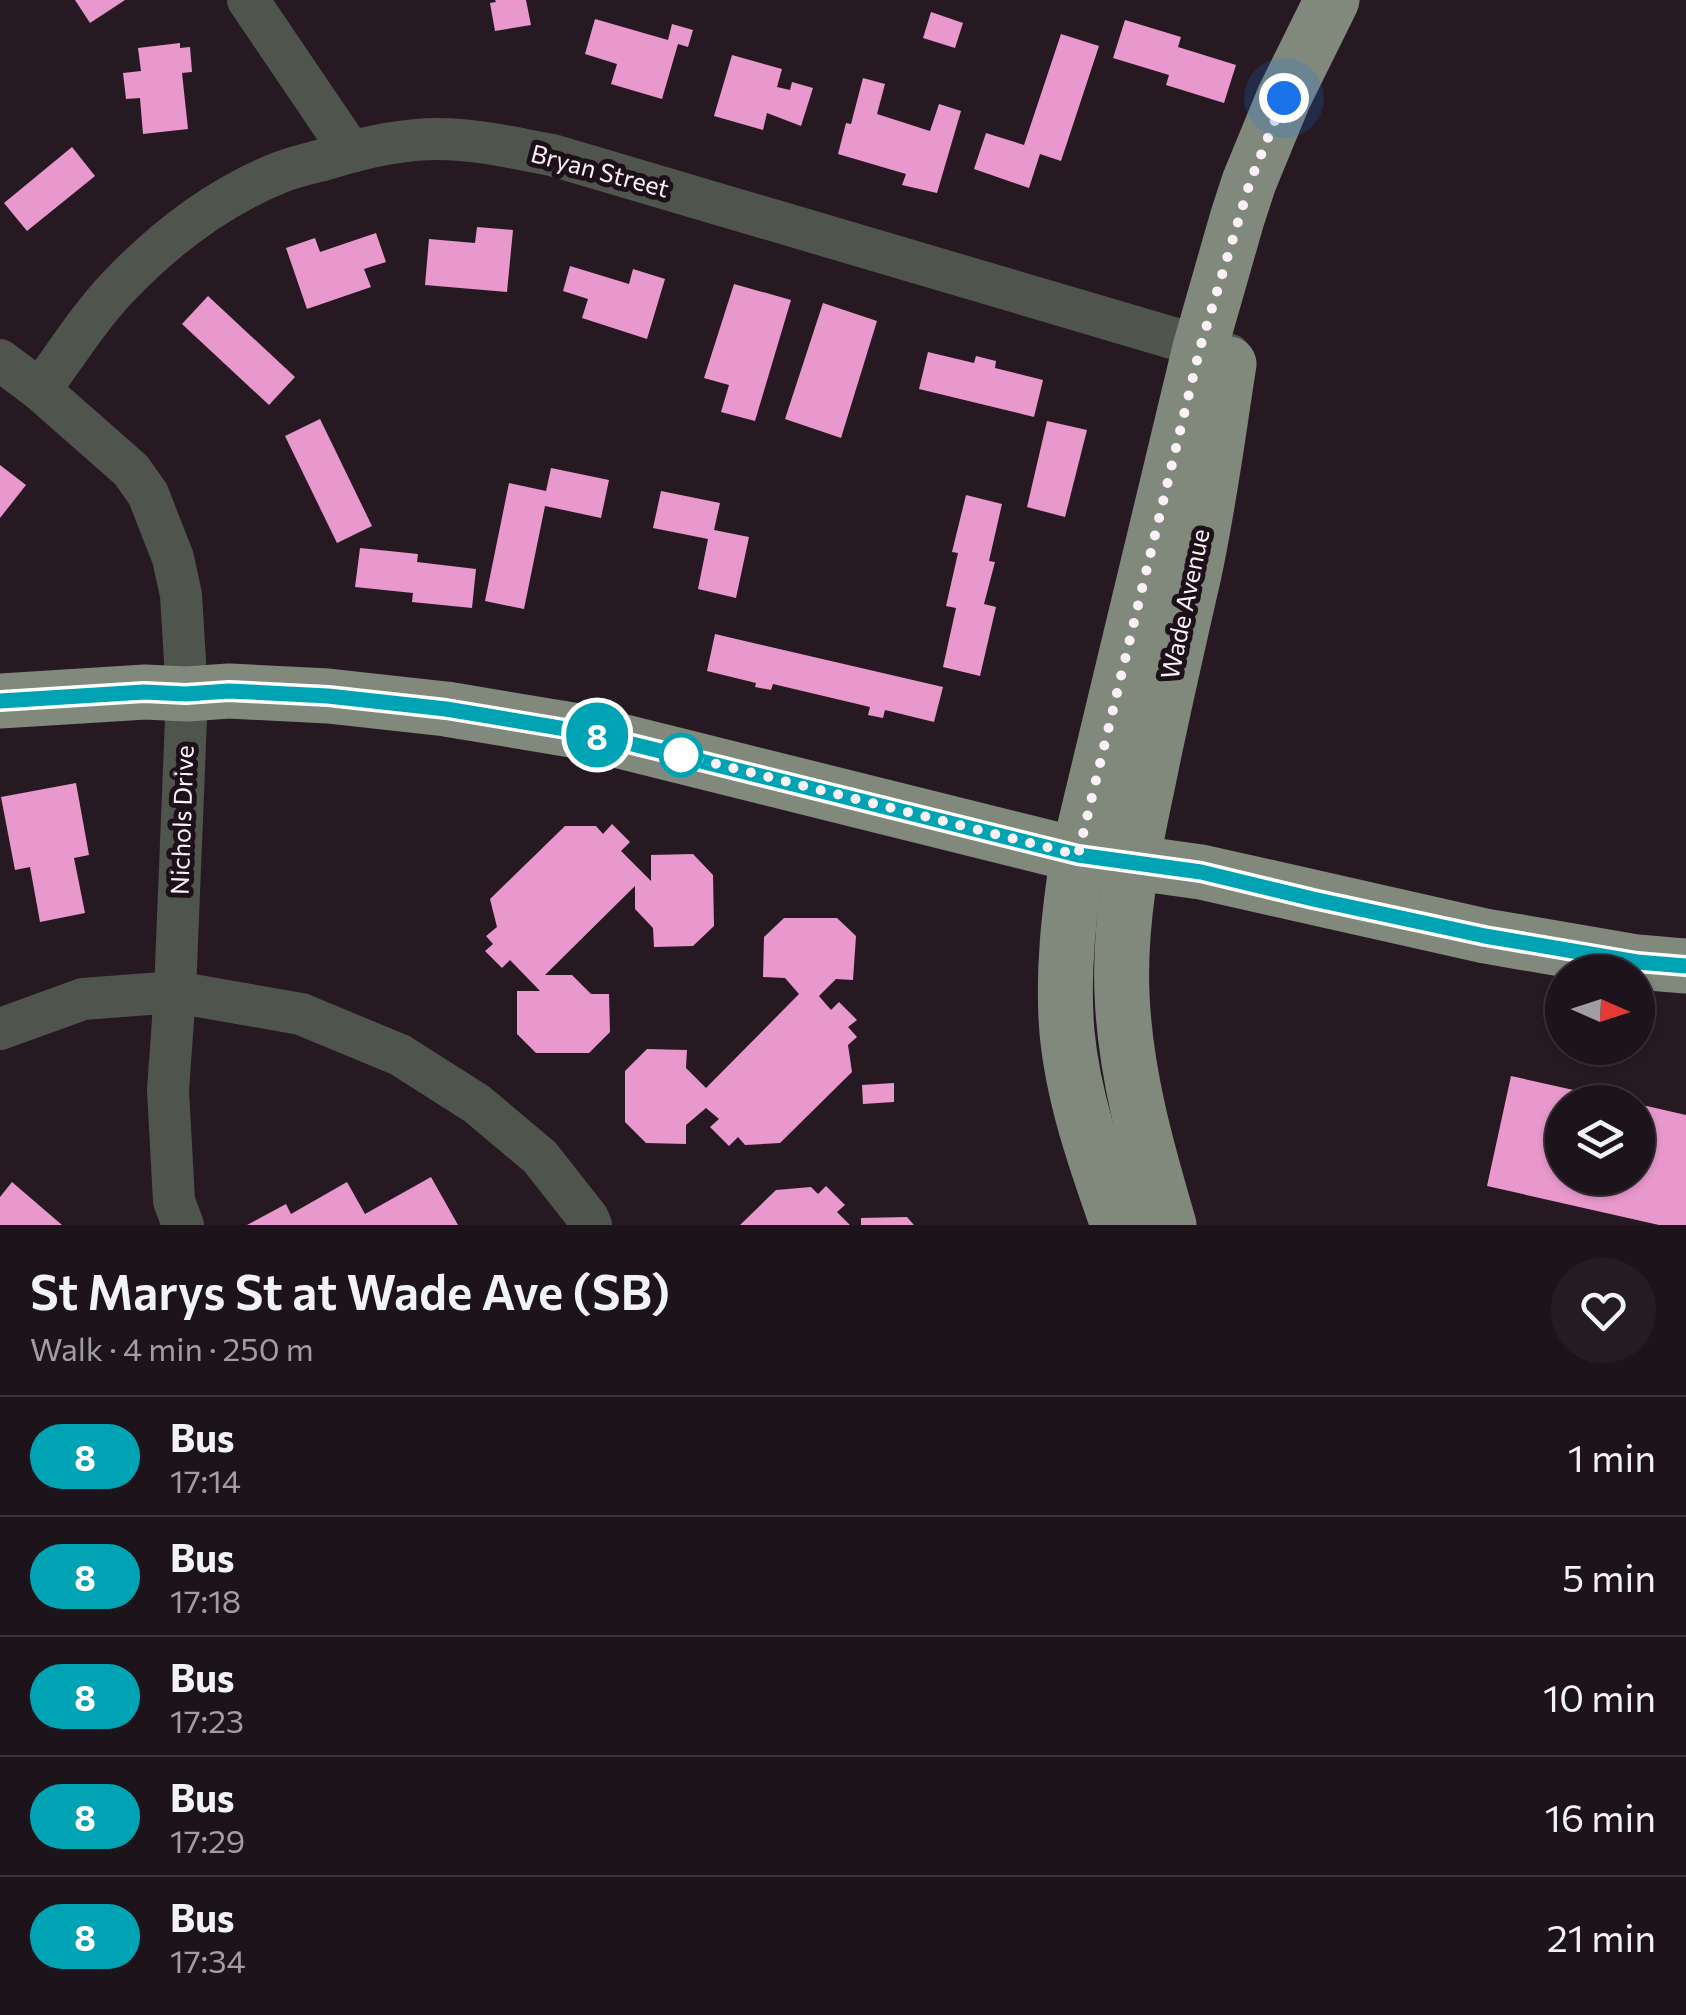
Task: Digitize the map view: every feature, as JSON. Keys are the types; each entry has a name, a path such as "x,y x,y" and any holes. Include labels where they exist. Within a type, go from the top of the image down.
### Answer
{"main road":[{"name":"Wade Avenue","path":"1118,1225 1092,1152 1068,1034 1066,980 1078,855 1215,352 1250,182 1291,82 1332,0"},
{"name":"Wade Avenue","path":"1169,1225 1151,1166 1126,1052 1123,938 1131,862 1195,569 1215,352 1246,282 1283,171 1328,61 1360,0"},
{"path":"0,702 144,692 229,691 328,696 446,709 584,732 1078,855 1201,872 1485,936 1637,962 1686,966"}],"street":[{"path":"248,0 351,152"},
{"name":"Bryan Street","path":"40,390 115,290 147,258 235,195 282,172 351,152 438,139 552,154 1215,352"},
{"name":"Nichols Drive","path":"0,360 131,470 148,494 173,558 181,594 186,694 168,1090 174,1201 184,1225"},
{"path":"0,1030 83,999 175,992 300,1014 400,1055 477,1104 540,1157 591,1225"}],"building":[{"path":"75,0 125,0 90,23"},
{"path":"526,0 531,25 495,31 490,3"},
{"path":"931,12 963,23 955,48 923,38"},
{"path":"595,19 668,40 672,24 693,30 688,47 678,44 662,99 611,84 617,64 585,54"},
{"path":"1125,20 1181,37 1178,47 1236,65 1224,103 1166,85 1169,75 1113,58"},
{"path":"1061,34 1099,46 1061,161 1040,154 1029,188 974,169 986,133 1024,145"},
{"path":"180,43 180,48 190,47 192,72 182,73 188,129 143,134 140,98 126,99 123,73 141,71 138,48"},
{"path":"732,55 782,69 777,87 790,90 792,82 813,88 801,126 767,113 763,130 714,116"},
{"path":"863,78 885,84 877,114 930,131 939,104 961,111 937,193 902,185 906,174 838,154"},
{"path":"72,147 95,176 27,231 4,203"},
{"path":"477,227 513,230 507,292 425,285 429,239 475,243"},
{"path":"376,233 386,262 364,269 371,287 307,309 286,248 315,238 320,252"},
{"path":"570,266 629,284 633,269 665,279 647,339 582,318 588,299 563,291"},
{"path":"734,284 791,300 755,421 721,412 729,385 704,378"},
{"path":"208,296 295,377 269,405 182,324"},
{"path":"823,303 877,321 841,438 785,419"},
{"path":"928,352 974,363 976,356 996,361 995,368 1043,380 1034,417 919,389"},
{"path":"320,419 372,526 337,543 285,436"},
{"path":"1047,421 1087,430 1065,517 1027,507"},
{"path":"0,465 26,485 0,518"},
{"path":"551,468 609,480 601,518 545,506 524,609 485,601 509,483 546,491"},
{"path":"661,491 720,503 714,530 749,537 736,598 698,589 708,539 653,528"},
{"path":"966,495 1002,504 989,561 995,562 984,604 996,607 980,676 943,667 956,608 946,606 958,553 952,552"},
{"path":"360,548 418,554 417,562 476,569 472,608 412,602 413,593 355,587"},
{"path":"715,634 943,687 934,722 885,710 883,718 868,715 870,707 773,684 771,690 755,687 756,683 707,671"},
{"path":"76,783 89,855 74,858 85,913 40,922 30,867 15,870 1,797"},
{"path":"612,824 630,842 621,851 651,881 651,855 693,854 713,875 714,926 693,946 654,947 653,928 635,909 635,886 545,975 572,975 591,994 609,994 610,1032 589,1053 536,1053 517,1034 517,991 540,991 510,960 502,968 485,951 493,944 486,936 497,927 490,899 565,826 596,826 603,834"},
{"path":"784,918 837,918 856,936 853,980 836,979 819,996 831,1010 839,1002 857,1020 848,1027 857,1037 848,1045 852,1072 780,1143 745,1145 738,1137 729,1146 710,1127 719,1119 706,1108 686,1125 686,1144 646,1143 625,1122 625,1071 647,1049 687,1050 686,1068 706,1088 799,994 785,978 763,977 764,937"},
{"path":"1511,1076 1551,1085 1545,1085 1545,1195 1655,1195 1655,1108 1686,1115 1686,1225 1659,1225 1487,1186"},
{"path":"894,1083 894,1102 863,1104 862,1085"},
{"path":"431,1177 458,1225 247,1225 286,1204 291,1214 347,1182 365,1214"},
{"path":"12,1182 62,1225 0,1225 0,1197"},
{"path":"826,1186 845,1205 837,1212 850,1225 740,1225 776,1190 811,1187 818,1194"},
{"path":"907,1217 914,1225 861,1225 861,1218"}],"bus line":[{"name":"8","path":"0,701 229,691 328,696 446,709 584,732 1078,855 1201,872 1485,936 1637,962 1686,966"}],"route":[{"path":"681,755 1078,855 1200,348 1237,219 1284,98"}]}
